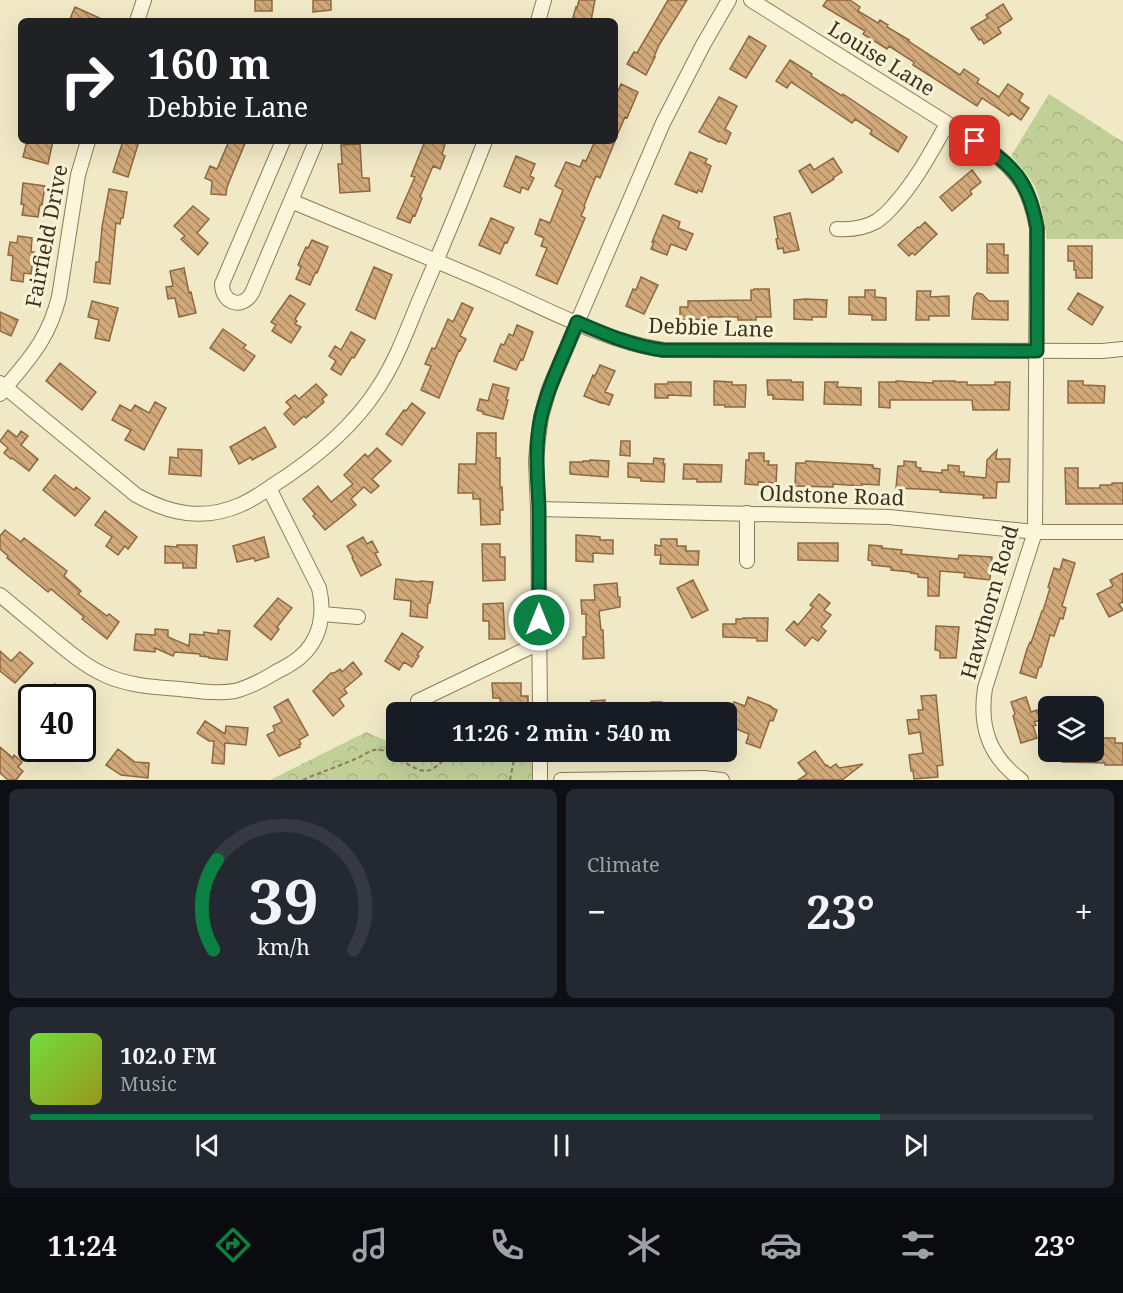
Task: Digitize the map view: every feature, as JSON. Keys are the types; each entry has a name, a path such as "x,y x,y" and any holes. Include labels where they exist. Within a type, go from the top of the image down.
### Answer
{"street":[{"path":"138,18 144,0"},
{"path":"539,18 544,0"},
{"path":"540,702 536,460 541,417 549,389 667,115 729,0"},
{"name":"Louise Lane","path":"751,0 988,149 1018,176 1029,193 1037,228 1037,351"},
{"path":"837,230 862,228 884,216 914,180 947,124"},
{"name":"Fairfield Drive","path":"2,388 38,348 56,311 78,175 87,144"},
{"path":"282,144 222,284 225,297 231,302 244,302 249,298 315,144"},
{"path":"2,388 136,495 152,504 187,514 224,511 241,504 296,471 322,451 345,429 379,387 400,346 437,261 484,144"},
{"name":"Debbie Lane","path":"291,201 577,322 644,347 663,350 1102,351 1123,349"},
{"name":"Hawthorn Road","path":"1021,780 1001,762 993,750 983,720 982,705 985,688 1035,532 1037,351"},
{"path":"0,595 78,659 106,676 143,686 216,693 256,684 299,658 308,649 320,627 322,614 319,588 269,488"},
{"name":"Oldstone Road","path":"538,509 889,517 1035,532 1123,532"},
{"path":"747,513 747,561"},
{"path":"322,614 358,617"},
{"path":"418,701 539,643"},
{"path":"536,762 540,780"},
{"path":"561,780 704,778 722,780"}],"path":[{"path":"303,780 320,771 357,759 367,752 380,749 386,752"},
{"path":"404,762 419,771 426,771 435,768 442,762"},
{"path":"510,780 514,762"}],"green space":[{"path":"1049,94 1123,142 1123,239 1047,239 1035,187 1011,156"},
{"path":"366,732 386,741 386,762 535,762 534,780 270,780"}],"building":[{"path":"255,0 272,0 272,11 255,11"},
{"path":"313,0 331,0 331,10 313,12"},
{"path":"579,0 595,0 592,18 573,18"},
{"path":"668,0 687,0 659,45 646,75 627,64 634,52 637,53"},
{"path":"827,0 850,0 860,7 858,11 878,23 880,20 888,25 887,27 960,75 964,69 979,79 977,83 999,97 1008,84 1023,94 1019,101 1029,108 1021,120 1011,113 1009,116 982,98 977,106 913,65 914,62 889,46 887,49 863,34 865,31 823,6"},
{"path":"1003,4 1012,19 998,28 1001,33 984,44 971,28 988,18 986,15"},
{"path":"75,7 99,18 70,18"},
{"path":"749,36 766,46 746,78 730,69"},
{"path":"790,60 812,74 811,76 842,96 843,94 907,137 898,152 870,134 872,130 855,119 852,123 791,82 787,88 776,81"},
{"path":"621,84 638,92 618,133 618,91"},
{"path":"719,97 737,106 725,129 731,133 726,144 699,132"},
{"path":"26,144 52,144 48,164 23,157"},
{"path":"122,144 138,144 128,177 113,172"},
{"path":"228,144 245,144 227,187 226,195 211,194 212,181 205,178 210,166 217,169"},
{"path":"360,144 362,178 369,178 370,191 340,193 338,164 342,164 341,145"},
{"path":"424,144 445,144 442,154 445,156 440,169 433,166 415,216 413,215 410,223 397,218 415,177 411,176"},
{"path":"594,144 614,144 600,178 596,176 581,216 585,218 557,284 536,275 547,248 541,246 544,238 535,234 540,219 550,223 563,190 555,186 566,162 580,167 583,160 586,161"},
{"path":"690,152 707,159 705,163 711,166 702,192 698,190 697,193 675,184"},
{"path":"516,156 535,164 530,176 534,178 528,190 522,187 520,193 504,186"},
{"path":"833,158 842,172 812,193 799,171 810,164 814,170"},
{"path":"972,170 981,182 970,191 972,194 952,211 940,197"},
{"path":"23,183 45,186 38,217 22,215"},
{"path":"109,189 127,192 123,218 120,224 116,223 110,284 94,282"},
{"path":"193,206 209,219 197,233 208,243 198,255 181,239 185,236 174,226"},
{"path":"790,213 799,250 784,253 783,248 778,249 774,217"},
{"path":"663,215 680,222 678,228 693,234 686,250 671,244 667,255 651,249"},
{"path":"491,218 514,228 500,254 479,245"},
{"path":"925,222 937,234 915,255 912,253 909,256 898,245"},
{"path":"18,236 32,238 31,252 34,252 31,274 24,273 23,282 11,280 13,256 8,255 10,242 17,243"},
{"path":"312,240 328,247 310,285 296,279 301,267 298,265 306,247 308,248"},
{"path":"987,244 1004,244 1004,255 1008,255 1008,273 987,273"},
{"path":"1068,246 1092,246 1092,278 1076,278 1074,261 1068,261"},
{"path":"374,267 392,275 375,319 356,310"},
{"path":"184,268 196,313 179,317 175,298 168,299 166,287 173,286 170,271"},
{"path":"641,277 658,285 644,314 626,306"},
{"path":"769,289 771,317 756,317 756,320 738,320 738,317 708,317 708,319 680,320 680,307 688,307 688,301 751,300 751,290"},
{"path":"865,290 875,290 875,297 886,298 886,320 872,320 872,315 849,314 849,297 865,297"},
{"path":"917,291 931,291 930,297 949,296 949,316 929,316 929,320 916,320"},
{"path":"977,293 982,294 989,301 1008,301 1008,320 972,319 974,297"},
{"path":"1078,293 1103,307 1092,325 1068,309"},
{"path":"290,295 305,304 295,319 297,321 295,324 301,327 291,343 272,331 276,325 271,322"},
{"path":"794,300 827,300 826,317 812,317 812,320 794,319"},
{"path":"92,301 118,308 109,341 95,338 99,320 88,317"},
{"path":"462,303 473,308 460,336 466,339 439,398 421,390 431,366 425,364 432,348 435,349 448,319 453,322"},
{"path":"0,312 18,320 11,336 0,331"},
{"path":"517,325 533,332 523,360 521,359 516,370 494,361 501,344 504,345 509,334 513,336"},
{"path":"223,329 246,345 243,348 255,356 244,371 210,348"},
{"path":"351,332 365,340 341,375 331,369 336,361 329,356 335,346 341,350"},
{"path":"60,363 96,392 82,410 46,381"},
{"path":"600,365 615,371 605,392 613,395 609,405 584,396"},
{"path":"767,380 803,382 803,400 773,399 773,395 768,395"},
{"path":"714,381 746,385 745,407 714,405"},
{"path":"933,381 955,381 967,382 967,385 995,385 995,382 1010,382 1009,410 973,410 972,400 890,400 890,408 879,407 879,382 933,383"},
{"path":"1068,381 1083,381 1083,385 1105,386 1104,403 1068,403"},
{"path":"668,382 691,382 691,396 668,395 668,398 655,398 655,384 668,384"},
{"path":"825,382 838,382 837,387 861,388 861,405 824,404"},
{"path":"316,384 327,395 322,399 324,402 294,425 284,414 291,407 286,402 295,395 299,399"},
{"path":"493,384 509,388 503,419 483,414 477,410 480,399 488,401"},
{"path":"155,402 166,408 144,450 125,440 131,430 112,420 120,405 131,411 135,405 149,413"},
{"path":"412,403 425,413 402,445 386,434"},
{"path":"265,427 276,447 239,464 230,447"},
{"path":"8,430 17,437 21,431 28,436 21,445 38,459 29,471 4,453 8,448 0,441"},
{"path":"477,433 496,433 496,458 500,458 500,488 502,487 503,510 500,510 500,524 481,525 480,499 473,499 473,493 458,493 459,464 476,464"},
{"path":"621,441 630,441 630,456 620,455"},
{"path":"377,448 391,461 372,479 379,486 371,493 364,487 351,499 356,505 325,530 303,499 318,486 331,502 353,484 344,475 365,454 368,457"},
{"path":"178,449 202,450 201,476 169,474 170,457 178,458"},
{"path":"997,450 996,459 1010,459 1009,482 997,482 996,498 940,492 941,490 896,488 898,466 904,466 904,461 916,462 916,467 921,468 920,471 942,473 942,470 948,470 948,465 959,466 959,472 964,472 964,476 986,478 987,460"},
{"path":"749,453 764,453 764,461 769,461 768,465 777,465 776,483 745,484 746,460 749,460"},
{"path":"654,458 664,459 664,482 641,481 641,478 628,477 628,463 653,464"},
{"path":"609,461 608,477 570,474 570,462"},
{"path":"806,461 873,465 873,468 880,469 879,485 795,486 796,463"},
{"path":"684,464 722,465 721,482 697,482 697,479 683,479"},
{"path":"1065,468 1078,468 1078,488 1100,488 1100,485 1123,483 1123,504 1066,504"},
{"path":"55,475 74,490 76,487 90,498 75,516 43,490"},
{"path":"105,511 137,537 128,549 125,546 118,555 106,546 112,537 95,525"},
{"path":"5,530 21,542 24,538 67,571 64,576 81,591 78,594 107,616 109,614 119,622 107,639 51,589 48,592 7,558 8,556 0,549 0,536"},
{"path":"576,535 613,540 613,554 593,553 593,562 576,561"},
{"path":"264,537 269,557 237,562 233,546"},
{"path":"363,537 367,544 372,541 381,565 361,576 347,546"},
{"path":"661,539 677,539 677,546 686,546 686,551 699,551 698,565 660,564 661,555 655,555 655,545 661,546"},
{"path":"798,543 838,543 838,561 798,560"},
{"path":"482,544 500,544 500,557 505,557 505,580 483,581"},
{"path":"177,545 197,545 196,568 183,568 183,563 165,563 165,546 177,547"},
{"path":"869,545 902,550 901,554 958,559 959,555 992,557 990,580 964,577 965,573 940,571 939,596 928,596 928,578 918,577 918,574 911,572 891,570 891,567 872,565 872,561 868,560"},
{"path":"1063,559 1075,563 1062,606 1066,608 1054,636 1050,635 1036,678 1020,673 1043,611 1054,568 1060,570"},
{"path":"1123,573 1123,603 1119,604 1123,610 1109,617 1097,594 1113,586 1110,580"},
{"path":"396,579 433,582 427,618 410,616 411,601 394,599"},
{"path":"693,580 708,610 692,618 677,588"},
{"path":"617,583 620,607 599,611 601,630 603,630 604,658 583,659 586,614 582,614 581,600 595,600 594,585"},
{"path":"819,594 830,603 824,610 831,615 821,627 826,631 818,641 812,637 805,646 786,630 794,621 798,625 813,607 810,605"},
{"path":"278,598 292,608 277,627 279,629 271,640 254,626"},
{"path":"503,603 505,639 489,639 489,621 483,621 483,604"},
{"path":"768,618 767,641 757,641 757,638 723,637 723,624 736,624 736,619"},
{"path":"936,626 959,627 956,658 940,658 940,651 935,650"},
{"path":"155,629 168,630 168,637 189,646 190,634 204,635 204,632 218,634 218,630 230,631 227,660 200,656 200,654 175,652 173,656 155,648 155,652 134,650 136,634 155,635"},
{"path":"402,633 423,647 412,667 404,662 399,670 385,661"},
{"path":"0,651 11,661 20,652 33,663 15,683 0,671"},
{"path":"353,662 362,674 344,689 347,693 339,699 344,706 333,716 313,691 331,673 340,669 342,672"},
{"path":"492,683 521,683 521,696 528,696 528,702 500,702 500,698 493,698"},
{"path":"936,695 943,765 937,766 938,777 914,779 909,755 923,753 920,732 909,734 907,720 919,719 918,710 923,710 921,696"},
{"path":"748,697 777,710 773,721 770,720 760,748 746,743 749,734 737,729 737,703 745,706"},
{"path":"1026,697 1031,712 1037,710 1038,721 1034,722 1036,725 1033,726 1037,738 1021,743 1011,702"},
{"path":"288,699 308,735 299,740 300,747 279,756 267,735 275,731 273,726 282,722 274,707"},
{"path":"205,721 225,734 226,726 248,728 246,745 225,743 224,764 212,763 214,741 209,741 197,733"},
{"path":"1104,738 1115,738 1115,743 1123,743 1123,765 1105,765 1105,763 1062,762 1104,762"},
{"path":"0,747 13,758 14,755 18,762 22,762 18,767 23,771 16,780 8,780 0,773"},
{"path":"118,749 135,762 149,763 148,778 121,775 106,765"},
{"path":"815,751 830,768 836,764 839,768 863,764 842,780 798,780 807,774 798,763"}],"route":[{"path":"539,620 536,460 538,439 549,389 577,322 626,342 663,350 1037,351 1037,228 1034,209 1029,193 1018,176 1004,161 975,141"}]}
